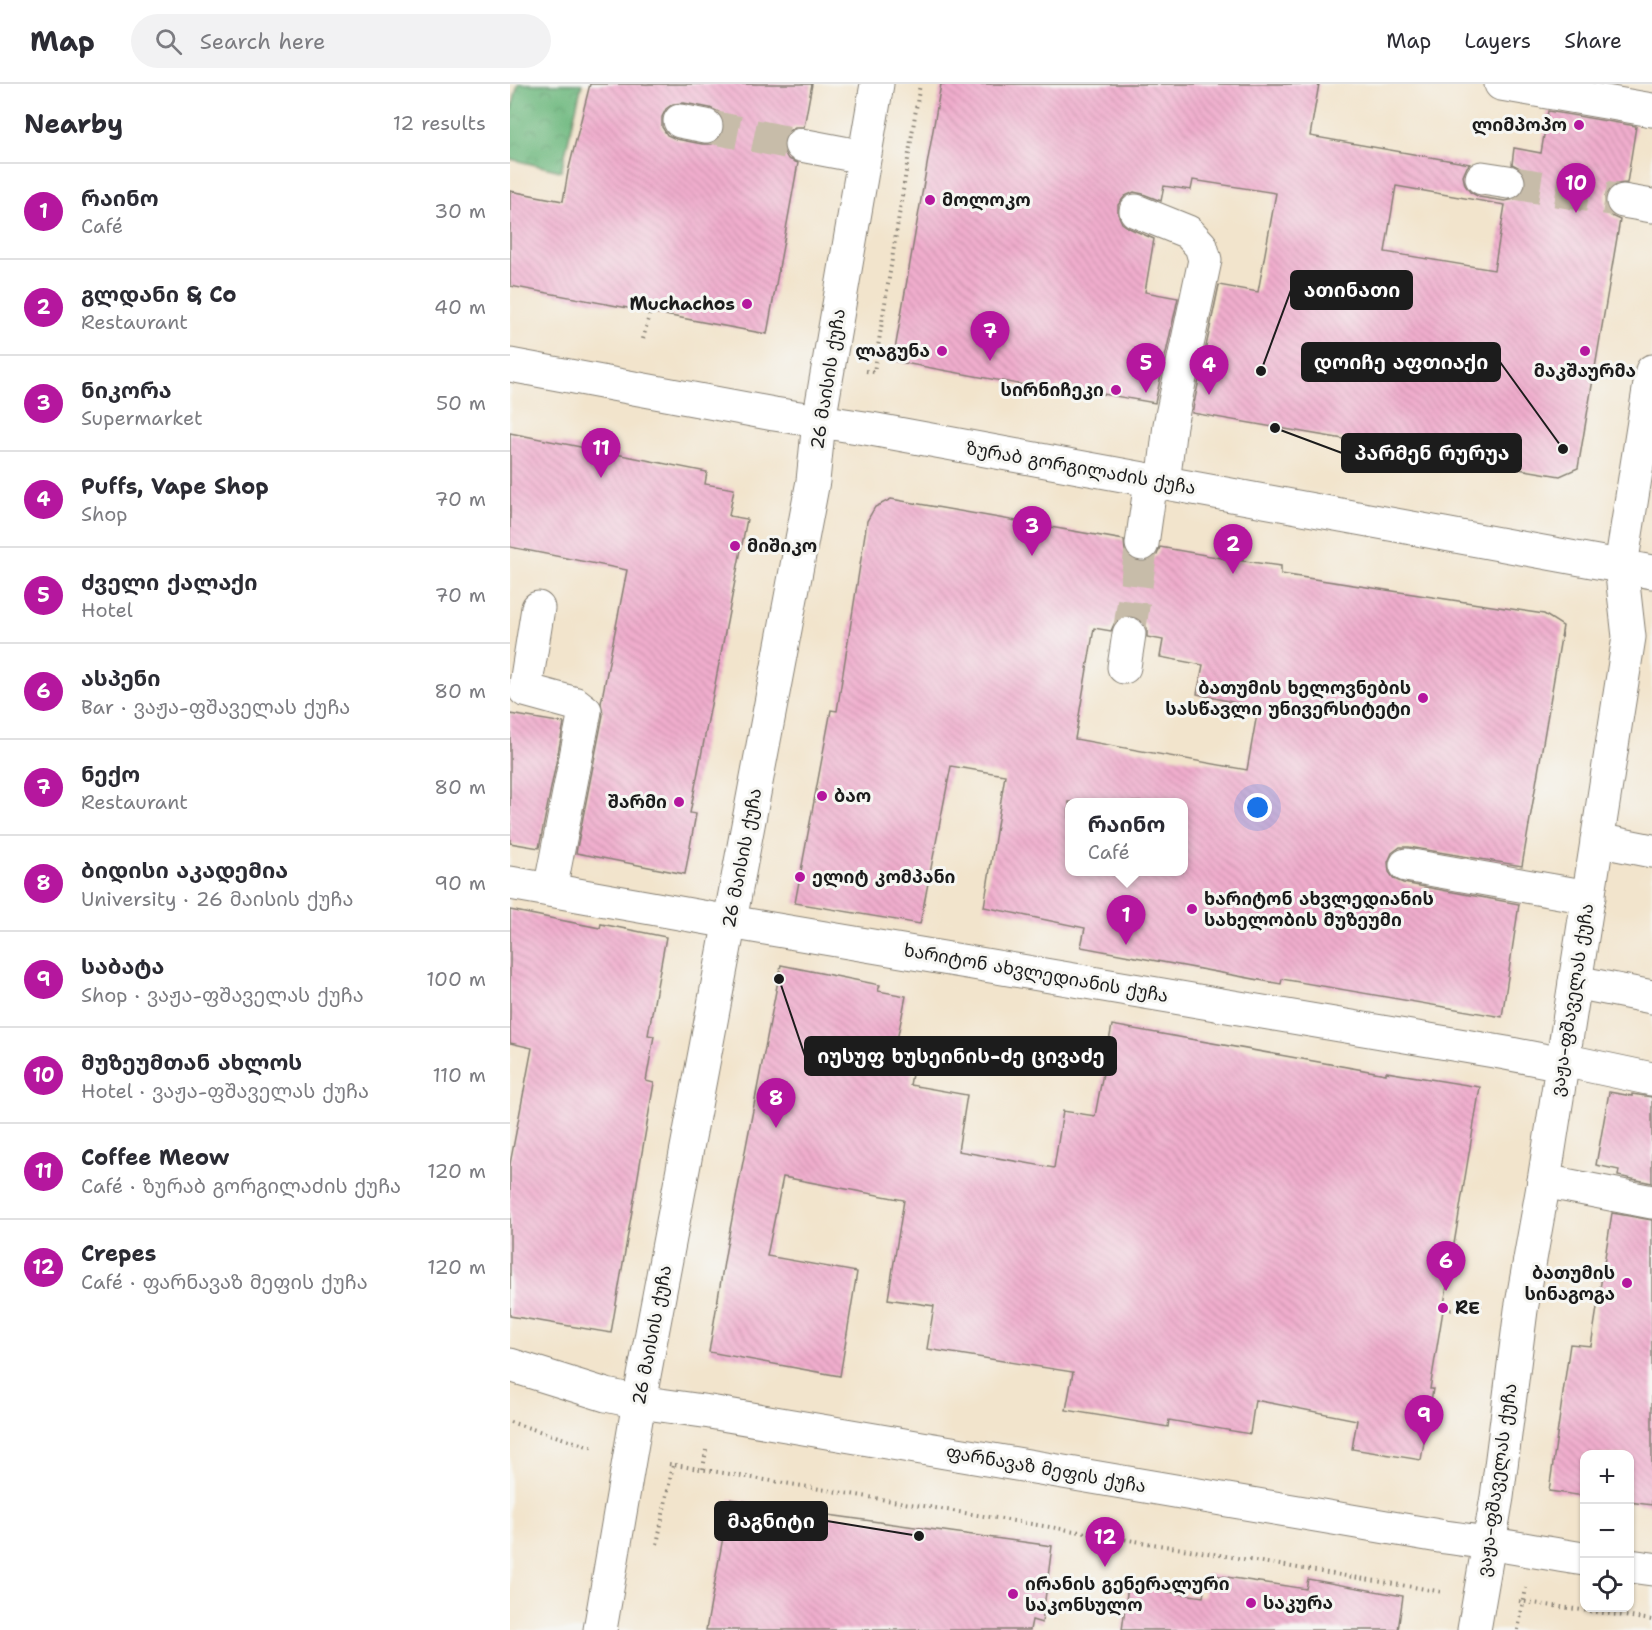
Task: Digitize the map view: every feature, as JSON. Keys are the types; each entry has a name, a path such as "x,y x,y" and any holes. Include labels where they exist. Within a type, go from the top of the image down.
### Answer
{"street":[{"name":"26 მაისის ქუჩა","path":"600,1630 639,1402 813,481 819,421 877,84"},
{"path":"1501,84 1652,110"},
{"path":"801,144 864,157"},
{"path":"1136,211 1188,232 1201,246 1205,260 1142,544"},
{"name":"ზურაბ გორგილაძის ქუჩა","path":"510,365 1636,569"},
{"name":"ვაჟა-ფშაველას ქუჩა","path":"1474,1630 1497,1497 1521,1310 1544,1180 1629,637 1652,370"},
{"path":"538,608 525,690 576,704 585,711 550,890"},
{"path":"1124,667 1129,634"},
{"path":"1597,840 1652,851"},
{"path":"1406,865 1589,897"},
{"name":"ხარიტონ ახვლედიანის ქუჩა","path":"510,883 1652,1079"},
{"path":"1575,982 1652,997"},
{"path":"1544,1180 1652,1202"},
{"name":"ფარნავაზ მეფის ქუჩა","path":"510,1365 606,1395 639,1402 1580,1558"},
{"path":"1634,1567 1652,1569"}],"path":[{"path":"874,372 920,84"},
{"path":"643,339 650,312"},
{"path":"510,1422 599,1450"},
{"path":"703,1469 707,1443"},
{"path":"663,1463 1447,1592"},
{"path":"1518,1630 1527,1584"},
{"path":"1511,1600 1652,1620"}],"green space":[{"path":"518,84 582,84 561,171 510,159 510,116"}],"building":[{"path":"590,84 812,84 804,127 795,127 787,132 783,142 784,152 788,159 798,163 767,334 510,286 510,191 563,201","holes":["684,103 719,112 724,120 724,129 720,139 712,144 676,139 667,135 662,127 662,117 666,109 673,104"]},
{"path":"941,84 1319,84 1310,136 1470,164 1463,176 1470,192 1479,197 1505,201 1515,199 1523,193 1526,185 1525,175 1520,168 1512,164 1514,148 1541,153 1548,111 1636,126 1627,183 1616,184 1608,189 1605,197 1606,208 1611,216 1620,220 1578,468 1560,476 1192,413 1219,285 1258,292 1276,193 1193,180 1191,190 1164,186 1161,201 1134,192 1125,196 1118,205 1118,214 1122,223 1154,239 1145,292 1178,298 1155,403 1057,386 1056,391 893,361","holes":["1396,186 1505,205 1494,270 1385,252"]},
{"path":"510,433 707,472 705,484 734,489 729,516 747,519 690,813 696,814 685,874 576,853 603,715 601,703 627,570 510,547"},
{"path":"891,499 1124,540 1125,551 1131,559 1139,562 1149,561 1157,555 1160,547 1281,566 1281,574 1544,614 1563,626 1522,866 1409,847 1400,847 1392,853 1388,862 1389,872 1394,879 1403,883 1519,904 1502,1017 1282,979 1281,984 1081,947 1085,928 984,907 1005,775 951,766 920,924 795,903 831,710 837,711 867,521 875,507","holes":["1131,615 1141,620 1147,628 1147,637 1163,640 1160,657 1203,665 1197,694 1258,708 1247,770 1075,739 1094,628 1111,631 1115,622 1123,616"]},
{"path":"510,714 564,723 539,848 510,843"},
{"path":"510,910 600,928 601,924 666,937 648,1035 654,1036 646,1081 654,1083 611,1333 510,1316 510,1164 532,1048 510,1043"},
{"path":"781,965 880,985 878,991 906,996 896,1045 917,1048 910,1085 967,1095 958,1151 1054,1168 1063,1111 1095,1116 1112,1025 1386,1074 1386,1072 1480,1087 1430,1389 1433,1389 1421,1460 1352,1449 1357,1420 1255,1400 1250,1434 1169,1420 1168,1427 1066,1410 1073,1372 927,1349 934,1306 888,1299 904,1200 783,1177 767,1256 857,1272 840,1376 709,1352 726,1250"},
{"path":"1609,1092 1652,1097 1652,1183 1618,1176 1619,1170 1596,1165"},
{"path":"1612,1213 1652,1220 1652,1505 1634,1503 1634,1450 1580,1450 1580,1495 1549,1491 1570,1344 1591,1346"},
{"path":"730,1499 1052,1546 1042,1623 1032,1620 1030,1630 706,1630"},
{"path":"1207,1574 1306,1589 1308,1579 1403,1596 1398,1630 1122,1630 1128,1586 1203,1597"}],"tunnel":[{"path":"706,126 801,145"},
{"path":"1508,182 1623,201"},
{"path":"1129,634 1142,544"}],"place":[{"name":"ლიმპოპო","path":"1579,125"},
{"name":"მოლოკო","path":"930,200"},
{"name":"მუზეუმთან ახლოს","path":"1576,213"},
{"name":"Muchachos","path":"747,304"},
{"name":"ლაგუნა","path":"942,351"},
{"name":"მაკშაურმა","path":"1585,351"},
{"name":"ნექო","path":"990,361"},
{"name":"ათინათი","path":"1261,371"},
{"name":"სირნიჩეკი","path":"1116,390"},
{"name":"ძველი ქალაქი","path":"1146,393"},
{"name":"Puffs, Vape Shop","path":"1209,395"},
{"name":"პარმენ რურუა","path":"1275,428"},
{"name":"დოიჩე აფთიაქი","path":"1563,449"},
{"name":"Coffee Meow","path":"601,478"},
{"name":"მიშიკო","path":"735,546"},
{"name":"ნიკორა","path":"1032,556"},
{"name":"გლდანი & Co","path":"1233,574"},
{"name":"ბათუმის ხელოვნების სასწავლი უნივერსიტეტი","path":"1423,698"},
{"name":"ბაო","path":"822,796"},
{"name":"შარმი","path":"679,802"},
{"name":"ელიტ კომპანი","path":"800,877"},
{"name":"ხარიტონ ახვლედიანის სახელობის მუზეუმი","path":"1192,909"},
{"name":"რაინო","path":"1126,945"},
{"name":"იუსუფ ხუსეინის-ძე ცივაძე","path":"779,979"},
{"name":"ბიდისი აკადემია","path":"776,1128"},
{"name":"ბათუმის სინაგოგა","path":"1627,1283"},
{"name":"ასპენი","path":"1446,1291"},
{"name":"RE","path":"1443,1308"},
{"name":"საბატა","path":"1424,1445"},
{"name":"მაგნიტი","path":"919,1536"},
{"name":"Crepes","path":"1105,1567"},
{"name":"ირანის გენერალური საკონსულო","path":"1013,1594"},
{"name":"საკურა","path":"1251,1603"}]}
